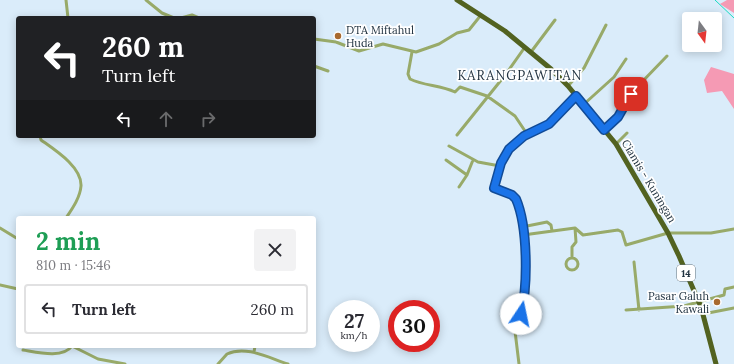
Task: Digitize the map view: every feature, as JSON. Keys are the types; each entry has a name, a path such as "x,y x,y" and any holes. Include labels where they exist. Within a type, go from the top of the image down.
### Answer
{"highway":[{"name":"Ciamis - Kuningan","path":"457,0 525,46 568,86 616,144 668,233 699,300 716,364"}],"street":[{"path":"66,0 68,16"},
{"path":"146,0 162,13 169,16"},
{"path":"316,40 341,44 359,52 384,44 412,52 430,48 457,33 468,30 481,15"},
{"path":"531,52 555,20"},
{"path":"568,86 584,68 606,25"},
{"path":"457,135 525,46"},
{"path":"412,52 408,74 410,79 422,84 446,88 454,92 460,87 487,96 515,116 527,134"},
{"path":"604,130 618,117 639,85 667,56"},
{"path":"583,105 614,77 626,59"},
{"path":"316,67 328,71"},
{"path":"519,364 515,331 525,296 524,235 516,199 512,195 494,188 500,166 509,149 527,134 549,124 576,96"},
{"path":"616,144 627,133"},
{"path":"40,138 41,140 64,156 80,178 80,191 67,216"},
{"path":"449,146 474,160 500,166"},
{"path":"446,160 467,176"},
{"path":"459,187 467,176 474,160"},
{"path":"522,227 547,222 551,225 552,231"},
{"path":"0,228 16,238"},
{"path":"575,228 582,235 620,230 626,245 668,233 711,233 734,229"},
{"path":"524,235 575,228"},
{"path":"572,257 572,247 576,242 575,228"},
{"path":"572,257 577,260 576,270 566,269 567,259 572,257"},
{"path":"634,262 639,310"},
{"path":"0,285 16,289"},
{"path":"626,310 684,306 699,300 724,295 725,290 734,287"},
{"path":"703,314 734,308"},
{"path":"24,350 57,353 66,351 70,348"},
{"path":"76,348 98,359 125,364"},
{"path":"254,352 255,348"},
{"path":"218,364 222,357 230,352 254,352 288,364"}],"shaded area":[{"path":"727,0 734,0 734,13 720,4"},
{"path":"711,67 734,74 734,109 722,91 707,93 704,80"}],"waterway":[{"path":"715,0 734,18"}],"place":[{"name":"DTA Miftahul Huda","path":"338,36"},
{"name":"Pasar Galuh Kawali","path":"717,302"}],"district":[{"name":"KARANGPAWITAN","path":"520,75"}],"route":[{"path":"521,314 525,292 524,235 516,199 512,195 499,192 494,188 501,163 509,149 518,140 549,124 576,96 604,130 618,117 631,94"}]}
